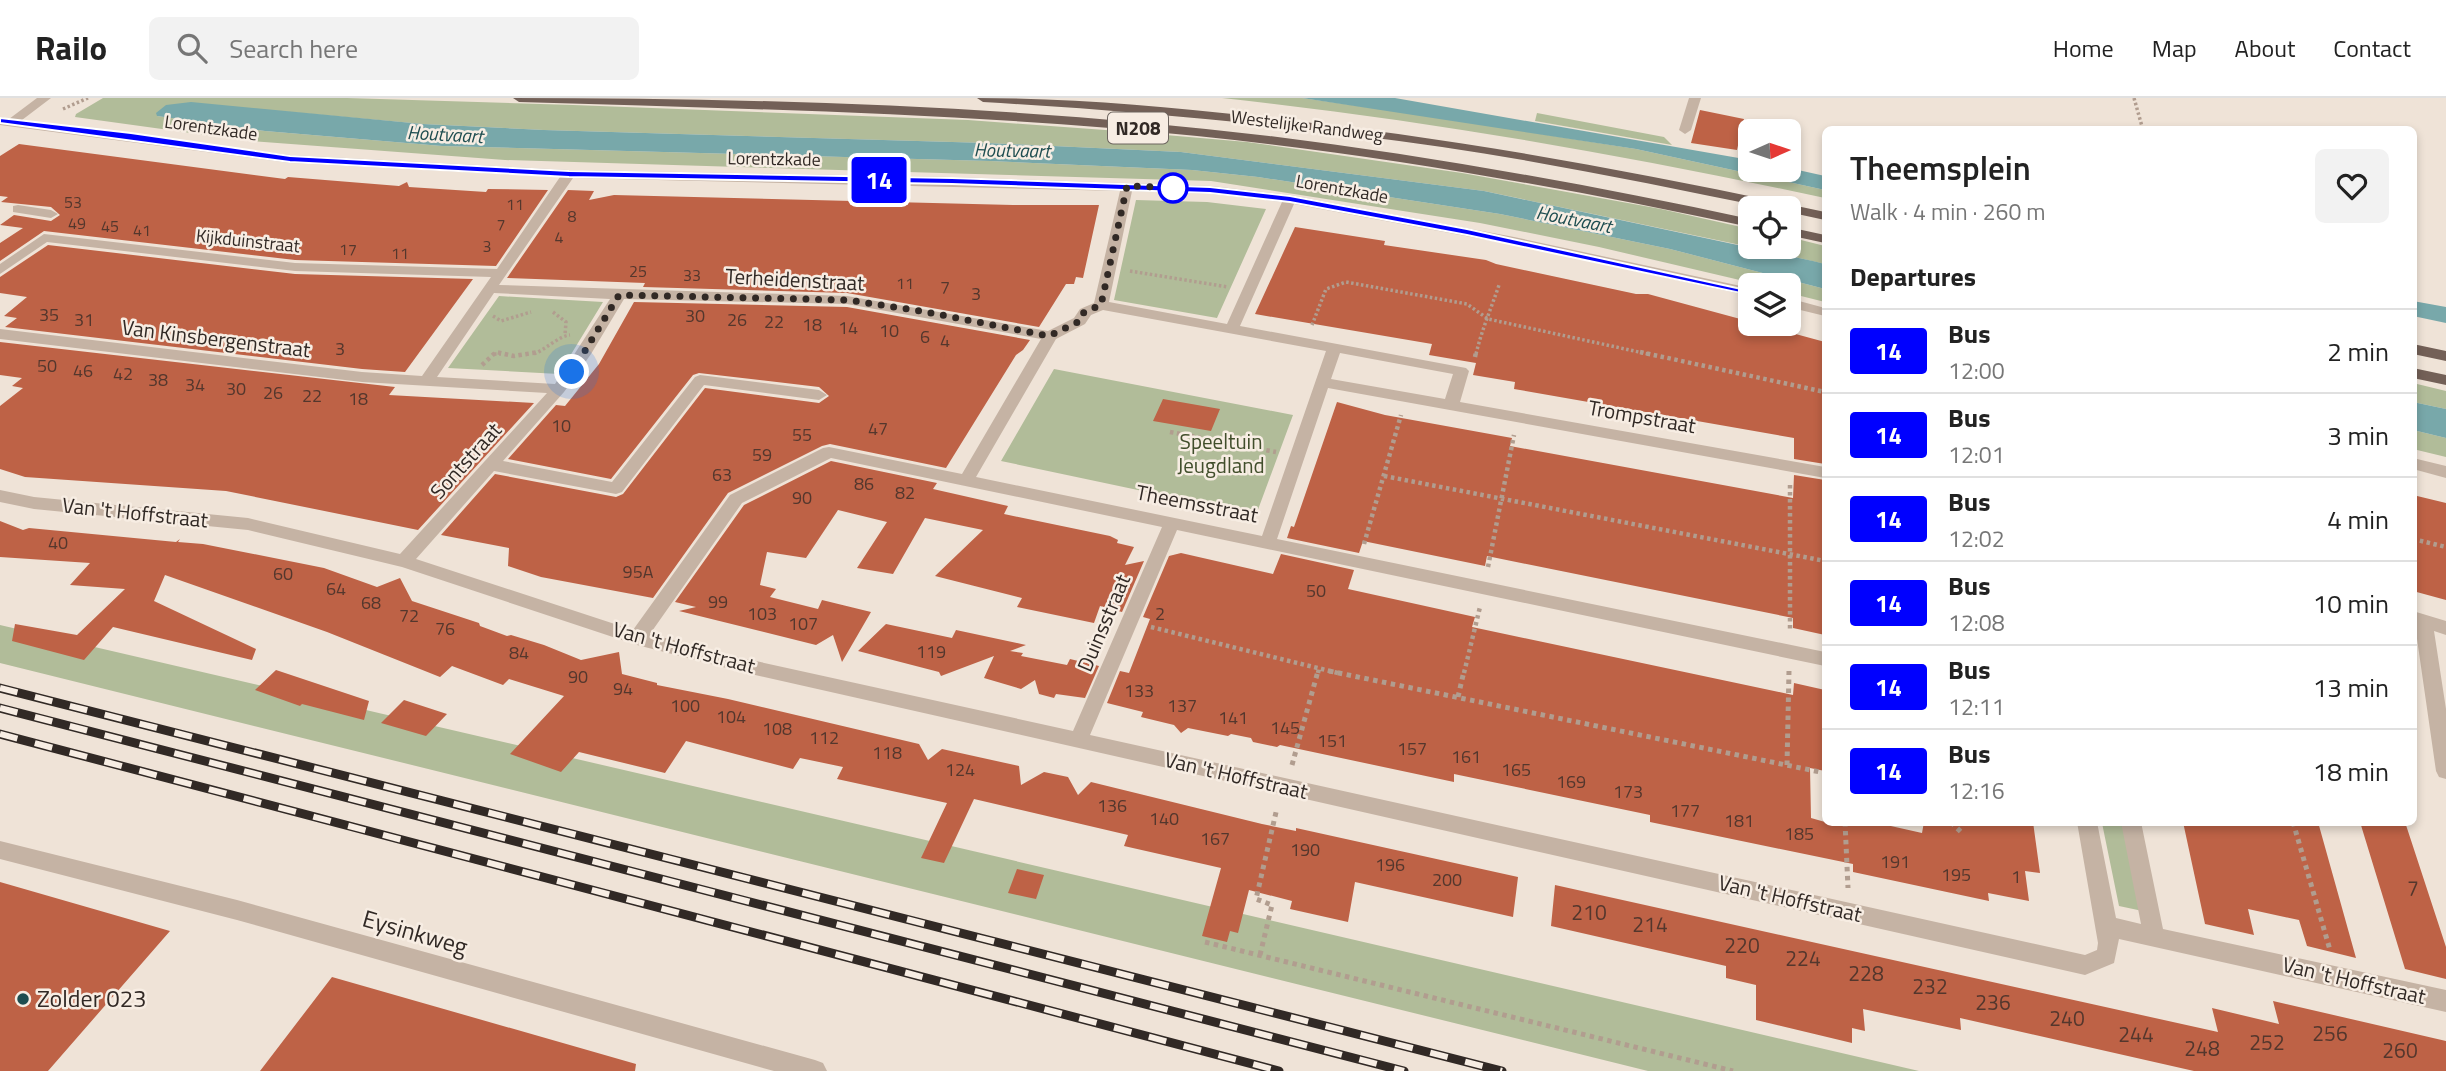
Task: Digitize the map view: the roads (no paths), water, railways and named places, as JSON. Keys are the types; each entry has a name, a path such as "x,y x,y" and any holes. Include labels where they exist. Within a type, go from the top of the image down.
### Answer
{"main road":[{"name":"Westelijke Randweg","path":"519,98 980,117 1195,132 1392,155 1596,190 1738,220"},
{"name":"Westelijke Randweg","path":"984,98 1247,119 1430,142 1594,169 1738,198"},
{"name":"Westelijke Randweg","path":"1801,211 1822,215"},
{"path":"1801,234 1822,238"},
{"path":"2417,350 2446,356"},
{"path":"2417,374 2446,380"}],"street":[{"path":"0,130 6,122 45,98"},
{"path":"1685,130 1695,98"},
{"name":"Lorentzkade","path":"6,122 290,159 569,174 1210,190 1290,199 1514,241 1738,289"},
{"path":"427,380 493,289 569,174"},
{"path":"1101,305 1127,186"},
{"path":"1232,328 1290,199"},
{"path":"0,270 44,238 39,223 51,214 18,209"},
{"name":"Kijkduinstraat","path":"44,238 295,267 503,273"},
{"name":"Terheidenstraat","path":"493,289 847,300 921,311 1049,336"},
{"name":"Sontstraat","path":"404,561 559,389 619,295"},
{"path":"966,481 1049,336 1080,321 1084,312 1101,305 1461,371 1451,405"},
{"path":"1801,306 1822,311"},
{"name":"Van Kinsbergenstraat","path":"0,334 256,366 559,389"},
{"path":"1268,542 1334,348"},
{"path":"492,465 616,488 700,380 819,395"},
{"name":"Trompstraat","path":"1323,382 1822,472"},
{"name":"Theemsstraat","path":"637,638 736,499 829,452 1822,658"},
{"path":"2417,464 2446,472"},
{"name":"Van 't Hoffstraat","path":"0,496 34,503 248,524 404,561 637,638 755,668 2085,965 2106,956 2109,943 2107,926 2446,1001"},
{"name":"Duinsstraat","path":"1079,741 1172,523"},
{"path":"2446,628 2418,620 2446,771"},
{"path":"2088,826 2107,926"},
{"path":"2132,826 2154,935"},
{"name":"Eysinkweg","path":"0,850 237,910 816,1071"}],"water":[{"path":"1302,98 1395,98 1738,158 1738,171 1636,149"},
{"name":"Houtvaart","path":"191,102 423,124 1181,152 1484,191 1738,245 1738,259 1801,259 1822,263 1822,288 1801,283 1801,273 1763,273 1670,249 1500,214 1258,177 1192,170 990,161 442,146 265,131 157,116 156,113 166,105"},
{"path":"1801,171 1822,175 1822,189 1788,182 1801,182"},
{"path":"2417,302 2446,307 2446,323 2417,317"},
{"path":"2417,403 2446,409 2446,438 2417,431"}],"railway":[{"path":"0,688 1502,1071"},
{"path":"0,708 1404,1071"},
{"path":"0,734 1279,1071"}],"place":[{"name":"Zolder 023","path":"23,999"}],"park label":[{"name":"Speeltuin Jeugdland","path":"1221,454"}]}
